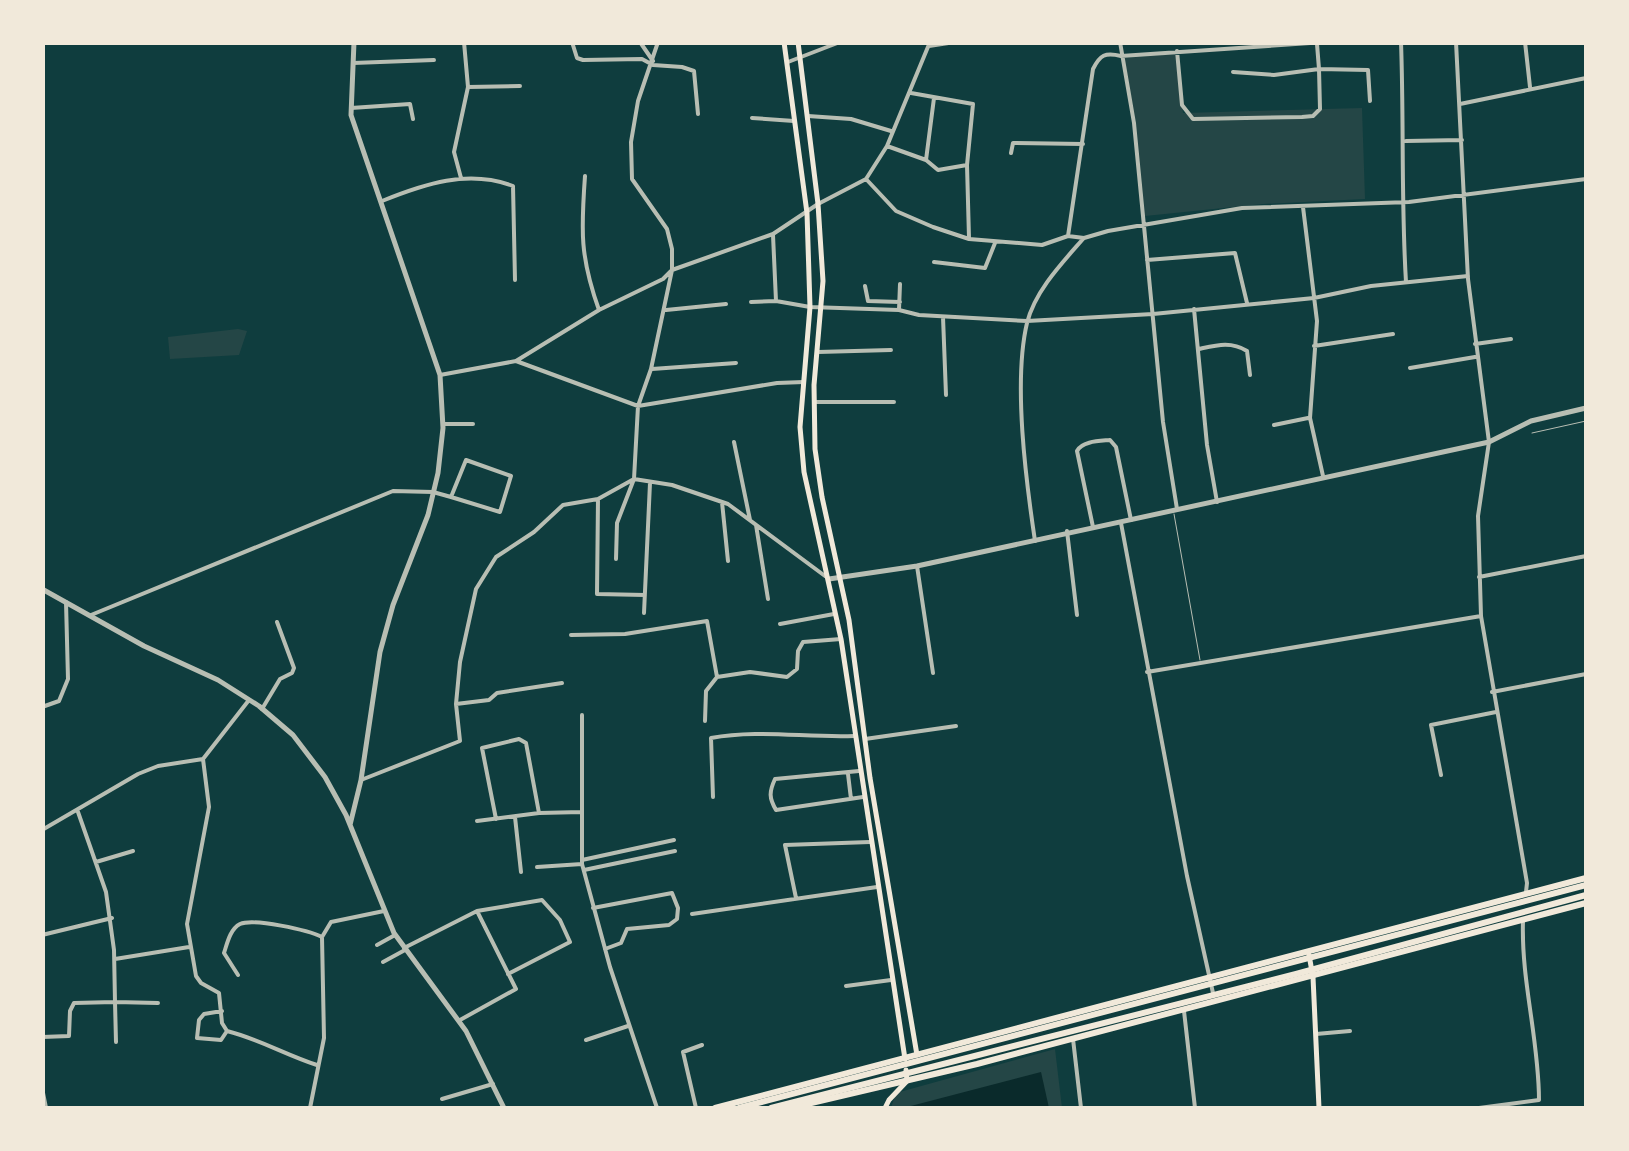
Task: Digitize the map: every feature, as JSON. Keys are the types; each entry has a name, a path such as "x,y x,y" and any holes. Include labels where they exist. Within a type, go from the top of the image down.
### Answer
{"main road":[{"path":"784,42 806,214 810,308 800,427 804,472 841,639 908,1081"},
{"path":"798,42 818,204 823,306 814,449 849,620 865,740 923,1077"},
{"path":"716,1108 1526,894 1586,882"},
{"path":"738,1108 1586,882"},
{"path":"771,1108 1312,970 1586,894"},
{"path":"790,1108 1184,1011 1586,903"},
{"path":"1309,952 1319,1108"},
{"path":"885,1108 908,1081"}],"street":[{"path":"350,825 361,780 380,652 433,492 443,424 440,374 351,108 354,42"},
{"path":"460,178 454,152 468,87 464,42"},
{"path":"572,42 577,58 583,60 642,59 694,71 698,114"},
{"path":"640,42 653,63"},
{"path":"616,559 616,524 634,478 638,406 651,370 672,270 667,229 632,179 631,142 638,101 658,42"},
{"path":"786,62 801,60 840,42"},
{"path":"440,374 516,362 599,310 654,285 672,270 774,234 818,204 866,179 888,146 930,44 955,42"},
{"path":"1120,42 1134,124 1163,422 1176,510"},
{"path":"1068,236 1092,70 1099,57 1108,53 1121,56 1235,45 1325,42"},
{"path":"1401,42 1401,202 1406,282"},
{"path":"1456,42 1468,276 1488,442 1478,516 1480,616 1528,883 1522,947 1539,1069 1539,1100 1480,1108"},
{"path":"1524,42 1530,88"},
{"path":"1177,52 1182,105 1188,116 1199,120 1312,116 1322,104 1317,43"},
{"path":"354,63 434,60"},
{"path":"1233,72 1368,70 1370,101"},
{"path":"1460,104 1586,78"},
{"path":"468,87 520,86"},
{"path":"910,93 973,104 967,165 969,239"},
{"path":"926,160 934,98"},
{"path":"351,108 410,104 413,119"},
{"path":"808,116 851,119 893,132"},
{"path":"752,118 794,120"},
{"path":"1404,141 1462,140"},
{"path":"1011,153 1013,144 1083,144"},
{"path":"888,146 926,160 938,170 967,165"},
{"path":"585,176 580,238 599,310"},
{"path":"382,201 425,184 460,178 500,181 513,186 515,280"},
{"path":"866,179 896,210 969,239 1042,245 1068,236 1084,238 1108,230 1144,227 1203,214 1401,202 1586,179"},
{"path":"1303,206 1317,321 1310,418 1323,476"},
{"path":"774,234 776,300"},
{"path":"1034,541 1023,436 1027,321 1043,289 1084,238"},
{"path":"934,262 988,267 995,242"},
{"path":"1147,260 1234,253 1247,303"},
{"path":"868,305 943,317 1027,321 1153,314 1314,298 1468,276"},
{"path":"900,284 900,310"},
{"path":"865,286 868,305"},
{"path":"751,302 776,300 810,308 900,302"},
{"path":"665,310 726,304"},
{"path":"1194,308 1207,445 1217,502"},
{"path":"943,317 946,395"},
{"path":"1314,346 1394,334"},
{"path":"1475,344 1511,339"},
{"path":"1199,350 1238,345 1247,351 1250,375"},
{"path":"818,352 891,350"},
{"path":"1410,368 1476,357"},
{"path":"516,362 638,406 804,382"},
{"path":"651,370 736,363"},
{"path":"814,402 894,402"},
{"path":"361,780 460,741 456,704 468,620 476,589 496,557 534,532 563,505 598,498 634,478 722,502 829,579 917,566 1488,442 1531,421 1586,408"},
{"path":"1274,425 1310,418"},
{"path":"443,424 473,424"},
{"path":"1093,527 1077,451 1084,444 1105,440 1116,447 1131,520"},
{"path":"734,442 750,520"},
{"path":"91,615 399,490 433,492 451,498 500,512 511,476 466,460 451,498"},
{"path":"644,613 650,482"},
{"path":"598,498 597,594 645,595"},
{"path":"722,502 728,561"},
{"path":"1121,523 1147,672 1215,1002"},
{"path":"756,525 768,599"},
{"path":"1067,532 1078,614"},
{"path":"1479,576 1586,556"},
{"path":"917,566 934,673"},
{"path":"42,589 144,646 218,680 293,735 325,776 396,935 458,1021 504,1108"},
{"path":"42,707 59,702 68,680 66,602"},
{"path":"780,624 836,614"},
{"path":"1147,672 1480,616"},
{"path":"571,635 625,634 708,621 717,677"},
{"path":"262,709 280,678 292,674 294,668 277,622"},
{"path":"705,721 706,692 717,677 750,672 787,677 798,669 798,652 803,642 841,639"},
{"path":"1492,692 1586,674"},
{"path":"456,704 489,700 497,693 562,684"},
{"path":"249,700 203,760 208,808 187,924 188,947 196,976 219,993 222,1023 227,1031 257,1038 281,1053 317,1065"},
{"path":"1441,774 1431,725 1496,712"},
{"path":"582,715 583,865 628,1026 657,1108"},
{"path":"865,740 956,726"},
{"path":"712,797 711,738 756,734 854,736"},
{"path":"496,819 482,748 519,739 526,742 539,813"},
{"path":"42,830 138,774 158,766 203,760"},
{"path":"859,771 775,779 770,800 776,810 863,797"},
{"path":"848,772 851,798"},
{"path":"78,812 112,918 116,1042"},
{"path":"477,821 582,812"},
{"path":"515,817 521,872"},
{"path":"583,865 674,840"},
{"path":"796,898 786,846 870,842"},
{"path":"537,867 583,865 675,851"},
{"path":"96,862 133,852"},
{"path":"692,914 877,887"},
{"path":"593,908 672,893 676,899 677,919 668,925 626,929 621,943 605,949"},
{"path":"383,962 477,912 542,900 555,912 570,938 566,946 508,974"},
{"path":"310,1108 324,1038 322,937 332,922 384,912"},
{"path":"458,1021 516,989 477,912"},
{"path":"42,935 112,918"},
{"path":"238,975 224,953 231,933 240,924 310,931 322,937"},
{"path":"378,945 396,935"},
{"path":"114,959 188,947"},
{"path":"846,986 893,980"},
{"path":"42,1037 69,1036 74,1002 158,1002"},
{"path":"1184,1011 1195,1108"},
{"path":"222,1012 204,1014 198,1020 196,1038 222,1040 227,1031"},
{"path":"1070,1014 1081,1108"},
{"path":"586,1040 628,1026"},
{"path":"1316,1034 1350,1031"},
{"path":"696,1108 683,1052 702,1045"},
{"path":"442,1100 494,1084"},
{"path":"42,1088 46,1108"}],"lane":[{"path":"1532,434 1586,421"},
{"path":"1176,510 1200,664"}],"shaded area":[{"path":"1175,54 1183,113 1362,108 1365,199 1145,216 1136,122 1124,58"},
{"path":"247,331 239,355 170,359 168,337"},
{"path":"1055,1049 1062,1108 891,1108 896,1093"},
{"path":"1041,1072 1049,1108 906,1108 907,1107"}]}
